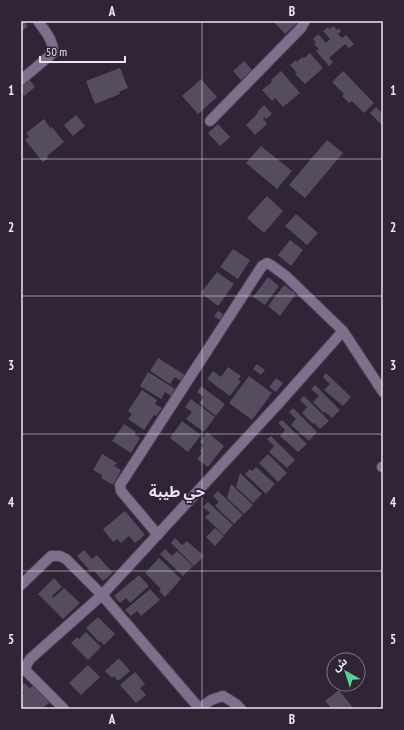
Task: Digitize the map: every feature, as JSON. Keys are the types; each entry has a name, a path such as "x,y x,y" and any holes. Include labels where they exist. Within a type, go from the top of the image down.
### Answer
{"street":[{"path":"21,80 53,53 51,40 38,21"},
{"path":"210,121 301,28 305,21"},
{"path":"158,535 121,491 120,485 259,269 267,263 275,267 302,290 342,331 383,392"},
{"path":"64,709 26,671 26,666 30,659 102,595 279,403 342,331"},
{"path":"21,585 51,556 60,556 66,559 102,595 200,709 212,700 223,696 241,709"}],"building":[{"path":"21,21 28,26 21,32"},
{"path":"273,21 299,21 285,34"},
{"path":"333,26 337,30 339,29 341,31 338,34 342,38 346,35 354,44 349,48 345,44 329,58 333,62 329,66 316,51 319,49 314,44 316,43 313,39 318,34 326,43 330,39 323,31 328,27 330,29"},
{"path":"310,53 323,68 305,84 295,74 297,73 290,65 296,60 297,62 302,57 304,58"},
{"path":"244,61 252,70 241,80 233,71"},
{"path":"120,68 128,88 119,92 120,94 95,104 86,81"},
{"path":"281,71 300,93 283,107 275,98 272,101 262,90 272,82 271,80"},
{"path":"343,71 374,103 364,113 352,101 349,103 342,96 344,94 332,82"},
{"path":"29,79 35,87 24,96 21,92 21,86"},
{"path":"201,79 217,97 198,114 182,96"},
{"path":"264,105 272,114 266,119 264,117 263,118 267,124 255,135 246,125"},
{"path":"376,107 383,114 383,126 370,113"},
{"path":"76,115 85,126 73,136 64,125"},
{"path":"44,119 50,128 52,127 64,142 47,156 48,158 43,162 25,140 29,137 26,133"},
{"path":"218,124 230,137 220,146 208,133"},
{"path":"327,140 343,153 305,198 289,185"},
{"path":"261,146 292,171 277,189 246,163"},
{"path":"267,196 283,211 264,233 247,218"},
{"path":"296,214 318,233 307,245 285,226"},
{"path":"290,240 303,250 291,266 278,255"},
{"path":"233,249 250,260 238,279 220,267"},
{"path":"217,272 234,284 218,306 201,293"},
{"path":"268,277 279,286 265,305 253,297"},
{"path":"284,285 296,294 280,316 268,306"},
{"path":"218,311 223,314 220,320 214,316"},
{"path":"158,358 185,375 181,381 175,377 170,384 150,371"},
{"path":"257,364 265,370 261,375 253,369"},
{"path":"228,367 241,376 238,380 241,381 230,396 207,379 213,371 221,377"},
{"path":"148,372 175,389 171,396 165,392 161,399 140,386"},
{"path":"326,373 351,397 343,406 324,390 330,384 323,377"},
{"path":"249,376 272,393 252,420 229,403"},
{"path":"276,378 283,383 276,392 269,387"},
{"path":"315,385 340,410 332,418 325,412 324,413 313,402 319,396 311,389"},
{"path":"201,386 225,404 216,416 199,403 204,397 197,392"},
{"path":"142,390 157,400 155,404 162,408 156,416 154,415 144,430 128,419 132,414 128,411"},
{"path":"304,396 329,421 320,429 302,413 307,407 300,400"},
{"path":"191,399 215,417 204,432 186,419 192,412 185,407"},
{"path":"293,408 317,432 309,441 291,425 296,419 289,412"},
{"path":"282,420 307,444 298,452 280,436 285,430 278,423"},
{"path":"182,421 201,435 188,452 170,438"},
{"path":"124,424 136,432 134,434 140,438 131,453 112,441"},
{"path":"207,432 224,446 208,467 197,459 202,453 200,451 204,445 200,442"},
{"path":"271,436 295,460 287,468 269,452 274,446 267,439"},
{"path":"102,454 117,463 114,466 121,470 113,485 101,478 102,475 93,470"},
{"path":"268,454 287,473 278,482 259,463"},
{"path":"256,467 275,484 266,494 245,474 250,469 252,471"},
{"path":"240,473 262,494 253,503 236,487"},
{"path":"231,484 253,505 244,514 227,498"},
{"path":"218,491 243,515 234,524 215,506 219,502 213,496"},
{"path":"208,502 233,525 224,535 205,517 210,513 203,507"},
{"path":"125,511 145,535 135,543 129,536 121,543 117,539 113,542 103,529"},
{"path":"215,528 224,536 215,546 206,537"},
{"path":"175,538 182,545 187,541 204,556 194,566 171,543"},
{"path":"165,549 172,556 177,551 193,566 183,576 160,554"},
{"path":"84,550 92,559 97,555 113,573 103,581 93,570 91,572 77,556"},
{"path":"159,558 181,579 165,597 159,591 161,589 145,573"},
{"path":"139,575 149,586 130,603 126,598 120,603 114,596"},
{"path":"54,578 62,587 52,596 53,598 64,588 80,603 63,619 38,594"},
{"path":"150,589 160,600 141,616 137,611 131,616 125,610"},
{"path":"98,617 115,634 104,645 100,641 99,642 86,628"},
{"path":"86,632 101,647 88,660 71,643 77,637 79,639"},
{"path":"119,658 130,671 118,681 114,676 112,678 105,671"},
{"path":"88,665 100,677 81,695 69,683"},
{"path":"135,672 145,684 140,688 146,695 136,703 120,685"},
{"path":"24,683 30,688 35,684 50,702 42,709 21,709 21,696 24,693 21,690 21,686"},
{"path":"336,692 341,692 354,709 332,709 325,701"}],"district":[{"name":"حي طيبة","path":"177,491"}]}
